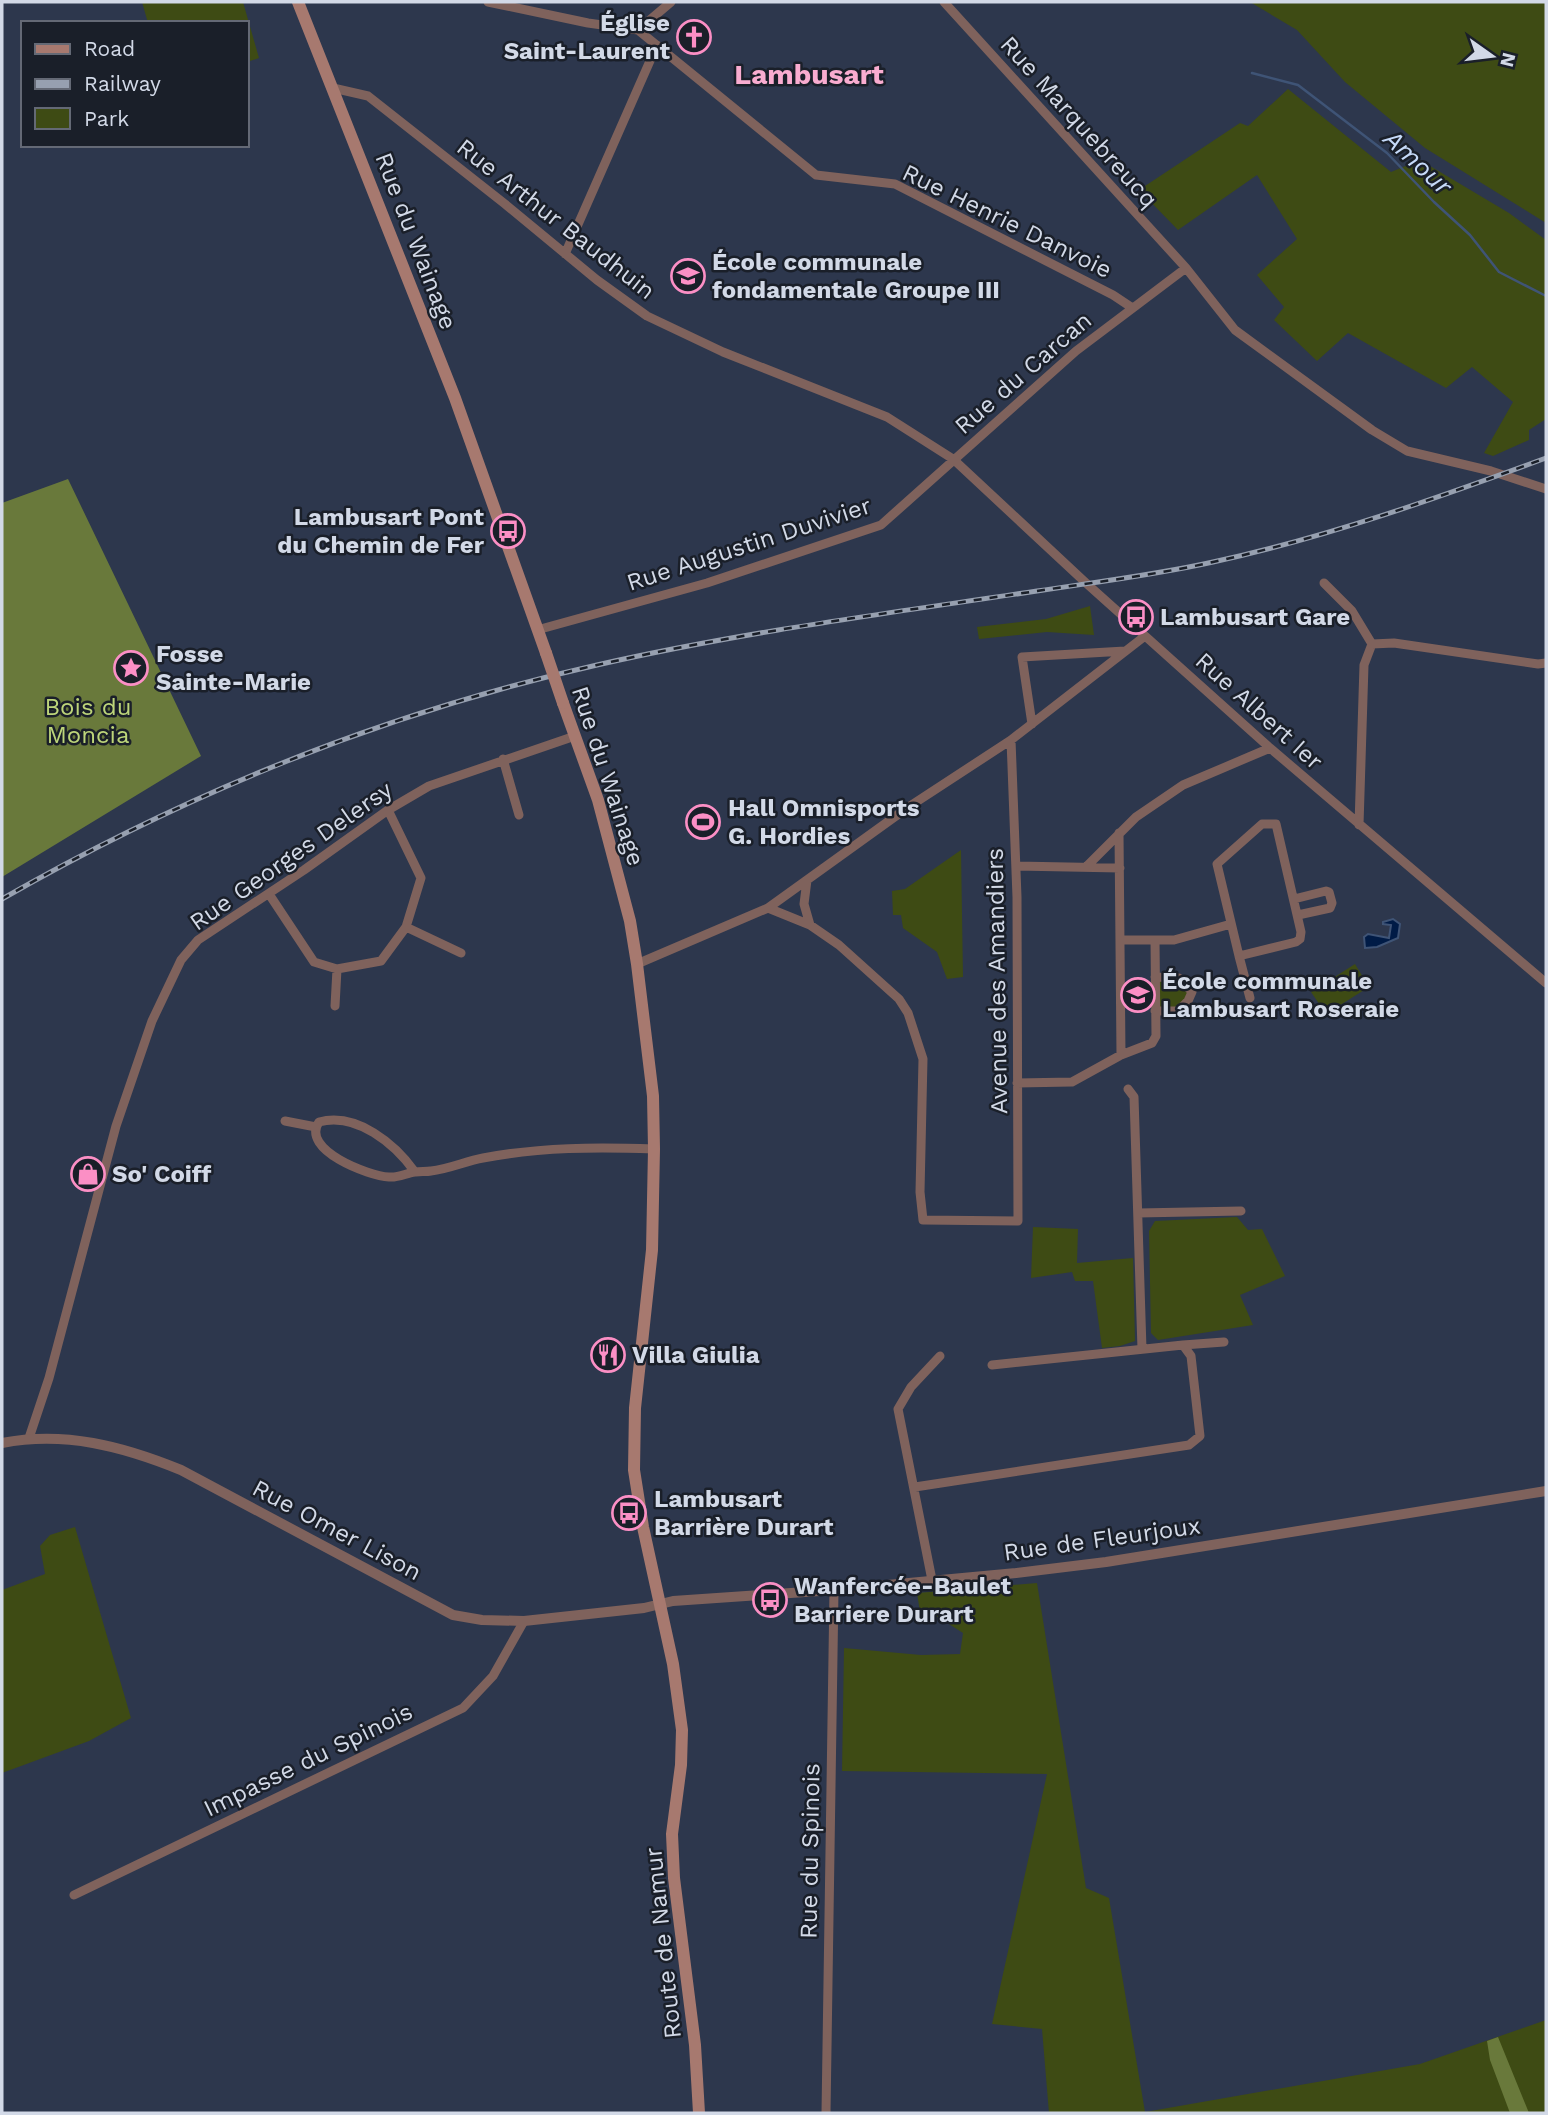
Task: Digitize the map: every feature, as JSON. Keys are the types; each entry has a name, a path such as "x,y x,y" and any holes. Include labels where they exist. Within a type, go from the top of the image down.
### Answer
{"main road":[{"name":"Rue du Wainage","path":"298,2 455,398 598,800 630,921 653,1096 654,1149 652,1251 635,1408 634,1470 660,1603"},
{"name":"Route de Namur","path":"660,1603 673,1664 682,1730 681,1765 672,1834 674,1878 695,2045 699,2113"}],"street":[{"path":"488,2 588,23 638,30 671,2"},
{"name":"Rue Marquebreucq","path":"944,2 1186,268 1235,330 1372,430 1407,451 1457,462 1546,489"},
{"name":"Rue Henrie Danvoie","path":"638,30 816,175 895,184 1113,295 1131,307"},
{"path":"565,254 657,45"},
{"name":"Rue Arthur Baudhuin","path":"333,88 368,96 629,304 663,324 723,352 887,417 953,459"},
{"name":"Rue du Carcan","path":"953,459 1076,351 1186,268"},
{"name":"Rue Augustin Duvivier","path":"537,630 707,583 880,525 953,459"},
{"name":"Rue Albert Ier","path":"953,459 1270,748 1546,983"},
{"path":"1325,583 1352,611 1372,644"},
{"path":"637,964 768,908 907,808 1011,740 1145,636"},
{"path":"1372,644 1394,643 1546,663"},
{"path":"1359,825 1364,666 1372,644"},
{"path":"1032,724 1022,657 1125,651"},
{"name":"Rue Georges Delersy","path":"29,1438 49,1378 102,1174 152,1021 181,960 198,940 269,894 388,810 429,786 575,736"},
{"name":"Avenue des Amandiers","path":"810,925 863,965 900,999 908,1013 923,1059 920,1192 923,1220 1018,1221 1016,866 1011,740"},
{"path":"1087,866 1136,817 1183,785 1270,748"},
{"path":"503,759 519,815"},
{"path":"269,894 314,962 337,968 381,961 406,927 421,878 388,810"},
{"path":"1239,956 1300,939 1298,915 1276,824 1262,824 1217,864 1231,924 1239,956 1250,998"},
{"path":"1119,833 1121,1055"},
{"path":"1016,866 1120,868"},
{"path":"807,880 804,904 810,925"},
{"path":"1294,899 1326,891 1329,892 1332,903 1330,908 1298,915"},
{"path":"768,908 810,925"},
{"path":"1121,940 1174,940 1231,924"},
{"path":"406,927 461,953"},
{"path":"1017,1083 1072,1082 1121,1055 1153,1043 1156,1035 1155,940"},
{"path":"335,1006 337,968"},
{"path":"1155,977 1179,978 1192,992 1188,1001 1178,1011 1155,1011"},
{"path":"1128,1089 1134,1097 1142,1349"},
{"path":"285,1121 316,1127"},
{"path":"415,1172 401,1153 370,1131 351,1124 328,1121 319,1122 316,1127 315,1135 323,1146 353,1168 388,1177 400,1177 481,1158 539,1149 654,1149"},
{"path":"1138,1213 1241,1211"},
{"path":"992,1365 1224,1342"},
{"path":"915,1487 1189,1445 1200,1436 1191,1356 1183,1345"},
{"path":"932,1580 898,1409 911,1387 940,1356"},
{"name":"Rue Omer Lison","path":"2,1443 29,1438 79,1439 153,1458 181,1470 453,1615 482,1620 524,1621 643,1608 660,1603"},
{"name":"Rue de Fleurjoux","path":"660,1603 834,1590 1106,1562 1546,1491"},
{"name":"Rue du Spinois","path":"826,2113 834,1590"},
{"name":"Impasse du Spinois","path":"74,1895 463,1708 493,1676 524,1621"}],"green space":[{"path":"142,2 243,2 259,58 248,62 248,21 147,21"},
{"path":"1250,2 1546,2 1546,223 1425,148 1345,82 1297,30"},
{"path":"1288,89 1391,172 1420,160 1509,213 1546,240 1546,419 1529,430 1529,440 1493,456 1484,453 1513,402 1472,367 1446,388 1348,333 1317,361 1274,320 1284,307 1257,275 1297,239 1257,175 1178,230 1139,190 1240,123 1248,126"},
{"name":"Bois du Moncia","path":"68,479 201,756 2,877 2,503"},
{"path":"1090,606 1094,635 1047,632 979,639 977,627 1046,619"},
{"path":"961,850 963,977 947,979 937,952 903,928 901,915 893,915 892,891 905,889"},
{"path":"1355,964 1369,987 1326,1014 1311,992"},
{"path":"1158,981 1179,982 1188,992 1185,999 1176,1007 1158,1007"},
{"path":"1237,1217 1248,1230 1262,1229 1285,1276 1240,1295 1253,1325 1158,1340 1151,1333 1149,1231 1155,1221"},
{"path":"1033,1227 1078,1229 1077,1263 1133,1258 1135,1341 1102,1348 1093,1281 1075,1281 1072,1272 1031,1278"},
{"path":"75,1527 131,1718 89,1741 2,1773 2,1590 45,1574 40,1546 50,1535"},
{"path":"1037,1583 1086,1888 1109,1898 1145,2112 1420,2064 1546,2020 1546,2113 1049,2113 1042,2029 992,2024 1047,1774 842,1771 844,1648 921,1655 960,1654 963,1633 938,1617 920,1612 917,1593"},
{"path":"1498,2037 1529,2113 1510,2113 1490,2060 1487,2041"}],"water":[{"path":"1393,919 1400,924 1398,938 1377,947 1365,948 1364,937 1368,934 1389,938 1391,925 1383,922"}],"waterway":[{"name":"Amour","path":"1252,73 1298,85 1387,153 1470,235 1499,272 1546,296"}],"railway":[{"path":"2,899 144,824 290,760 442,706 519,684 652,653 761,633 1125,578 1213,562 1340,529 1546,458"}],"place":[{"name":"Église Saint-Laurent","path":"694,37"},
{"name":"École communale fondamentale Groupe III","path":"688,276"},
{"name":"Lambusart Pont du Chemin de Fer","path":"508,531"},
{"name":"Lambusart Gare","path":"1136,617"},
{"name":"Fosse Sainte-Marie","path":"131,668"},
{"name":"Hall Omnisports G. Hordies","path":"703,822"},
{"name":"École communale Lambusart Roseraie","path":"1138,995"},
{"name":"So' Coiff","path":"88,1174"},
{"name":"Villa Giulia","path":"608,1355"},
{"name":"Lambusart Barrière Durart","path":"629,1513"},
{"name":"Wanfercée-Baulet Barriere Durart","path":"770,1600"}],"district":[{"name":"Lambusart","path":"809,74"}]}
